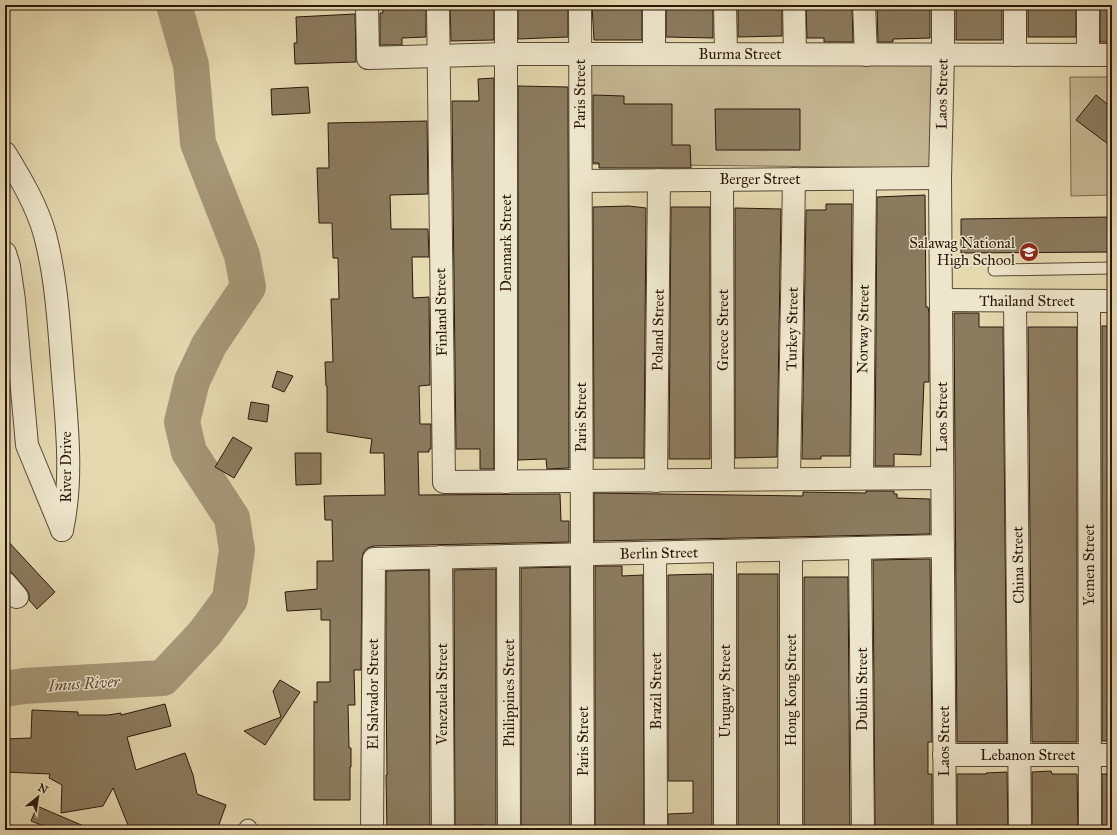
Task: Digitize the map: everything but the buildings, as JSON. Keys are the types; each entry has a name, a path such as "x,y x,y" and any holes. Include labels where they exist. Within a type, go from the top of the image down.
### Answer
{"street":[{"name":"Burma Street","path":"367,5 368,58 506,54 1112,55"},
{"name":"Finland Street","path":"438,5 437,57 444,482 942,478"},
{"name":"Denmark Street","path":"506,5 506,482"},
{"name":"Paris Street","path":"580,5 583,830"},
{"path":"654,5 654,54"},
{"path":"725,5 726,54"},
{"path":"794,5 795,54"},
{"path":"864,5 866,55"},
{"name":"Laos Street","path":"942,5 943,55 940,178 944,830"},
{"path":"1015,5 1015,55"},
{"path":"1088,5 1088,55"},
{"name":"River Drive","path":"5,153 32,201 44,234 58,304 68,456 67,508 62,530 27,445 14,300 9,266 5,253"},
{"name":"Berger Street","path":"580,180 940,178"},
{"name":"Turkey Street","path":"789,479 794,179"},
{"name":"Norway Street","path":"862,478 865,179"},
{"name":"Poland Street","path":"656,481 659,180"},
{"name":"Greece Street","path":"722,180 723,480"},
{"name":"Thailand Street","path":"941,300 1112,301"},
{"name":"China Street","path":"1016,301 1020,830"},
{"name":"Yemen Street","path":"1089,301 1090,830"},
{"name":"Berlin Street","path":"374,559 943,546"},
{"name":"Dublin Street","path":"860,548 863,830"},
{"name":"Hong Kong Street","path":"791,550 791,830"},
{"name":"Uruguay Street","path":"725,551 725,830"},
{"name":"Brazil Street","path":"655,553 656,830"},
{"name":"Philippines Street","path":"508,556 509,830"},
{"name":"Venezuela Street","path":"441,557 443,830"},
{"name":"El Salvador Street","path":"372,830 374,559"},
{"name":"Lebanon Street","path":"944,755 1112,755"}],"lane":[{"path":"994,270 1112,268"}],"shaded area":[{"path":"584,57 938,58 932,168 589,164"},
{"path":"1070,77 1112,77 1112,195 1071,196"}],"waterway":[{"name":"Imus River","path":"5,689 24,686 163,678 205,633 230,599 237,550 232,518 189,452 182,422 192,381 209,345 248,287 242,255 198,143 191,65 174,5"}],"place":[{"name":"Salawag National High School","path":"1029,252"}]}
